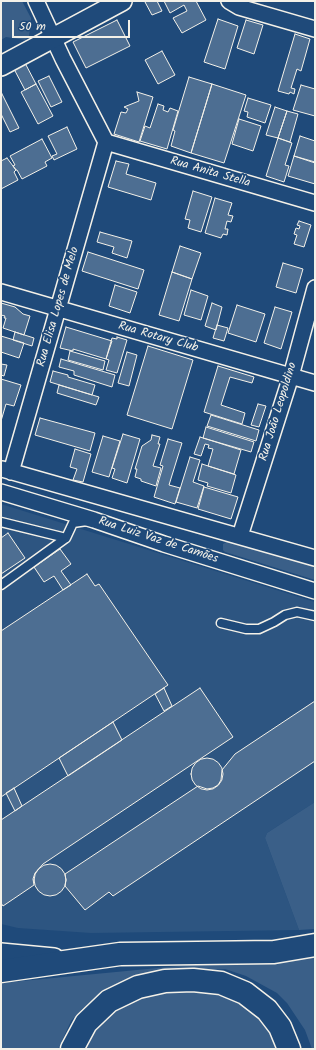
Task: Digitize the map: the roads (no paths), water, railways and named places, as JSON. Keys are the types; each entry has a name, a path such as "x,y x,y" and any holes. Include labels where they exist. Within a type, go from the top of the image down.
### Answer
{"highway":[{"path":"1,971 120,954 274,952 315,945"},
{"path":"72,1049 86,1023 109,1001 138,987 166,981 193,980 221,983 245,993 267,1010 280,1027 289,1049"}],"street":[{"path":"36,1 53,39 106,142"},
{"path":"1,66 122,1"},
{"path":"229,1 239,7 315,29"},
{"name":"Rua Anita Stella","path":"106,142 315,203"},
{"name":"Rua Elisa Lopes de Melo","path":"6,470 59,309 106,142"},
{"name":"Rua João Leopoldino","path":"240,536 291,376 315,288"},
{"name":"Rua Rotary Club","path":"1,292 315,383"},
{"name":"Rua Luiz Vaz de Camões","path":"6,470 315,558"},
{"name":"Rua Luiz Vaz de Camões","path":"1,492 94,520 315,591"},
{"path":"1,953 55,958 120,954"}],"lane":[{"path":"1,585 66,538 73,523 94,520"},
{"path":"1,522 66,538"},
{"path":"221,623 246,629 259,629 285,615 297,612 315,616"}]}
